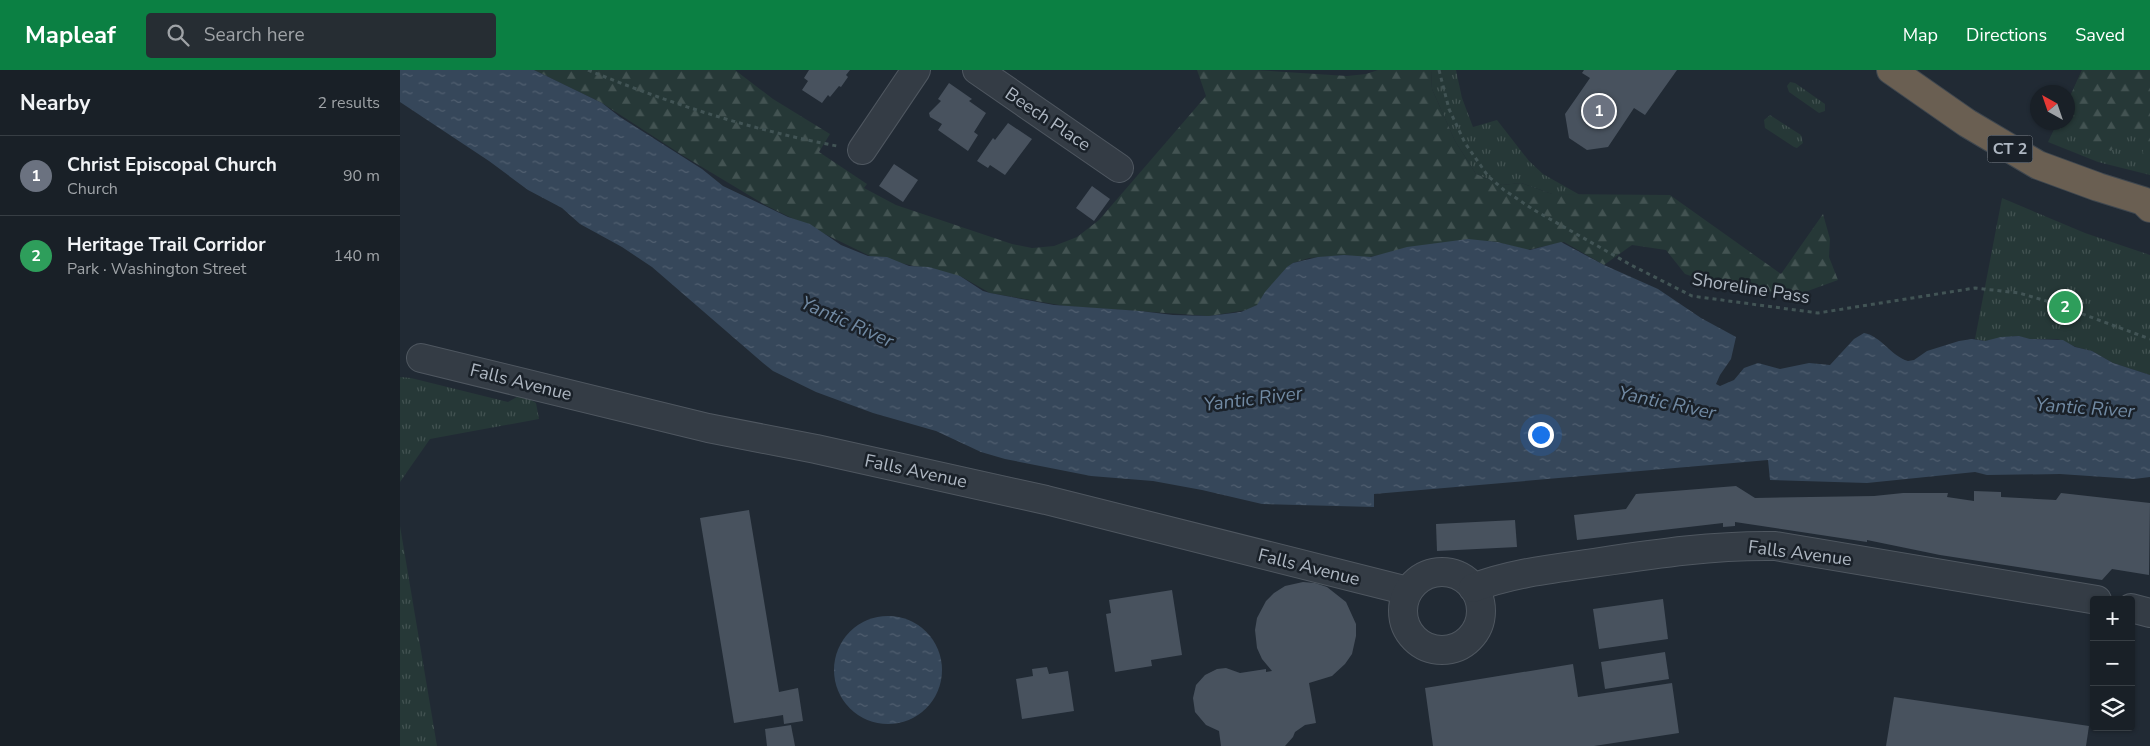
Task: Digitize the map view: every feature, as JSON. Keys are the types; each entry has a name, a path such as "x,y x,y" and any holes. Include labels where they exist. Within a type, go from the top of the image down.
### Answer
{"highway":[{"name":"CT 2","path":"1891,70 1967,123 2038,165 2098,187 2148,202"}],"street":[{"path":"862,150 916,70"},
{"name":"Beech Place","path":"977,70 1119,168"},
{"name":"Falls Avenue","path":"422,358 708,428 1046,500 1408,592"},
{"name":"Falls Avenue","path":"1473,588 1522,573 1682,550 1776,546 2090,599"},
{"path":"1434,573 1456,575 1466,580 1473,588 1479,599 1481,611 1479,624 1473,635 1464,644 1453,649 1440,650 1428,648 1418,642 1408,629 1403,613 1408,592 1424,576 1434,573"},
{"path":"2135,609 2150,613"}],"path":[{"path":"588,70 623,84 717,115 796,138 862,150"},
{"name":"Shoreline Pass","path":"1439,70 1449,109 1465,143 1488,176 1504,190 1534,210 1631,265 1692,296 1818,313 1975,288 2019,293 2050,302 2150,339"}],"green space":[{"path":"534,70 735,70 773,99 830,134 819,152 867,184 864,188 896,205 1012,244 1032,248 1054,246 1077,237 1099,220 1206,96 1197,70 1256,70 1347,76 1366,74 1378,70 1431,70 1432,89 1455,141 1476,174 1502,185 1521,183 1552,194 1670,195 1781,274 1823,214 1830,239 1829,257 1838,280 1794,296 1720,286 1685,274 1666,250 1632,245 1604,265 1564,242 1527,250 1497,242 1479,241 1420,247 1364,258 1346,255 1309,258 1293,263 1259,304 1247,310 1209,316 1065,306 990,293 962,277 870,256 767,206 682,155 602,103"},
{"path":"1431,70 1456,70 1462,98 1473,127 1497,120 1529,161 1543,174 1580,195 1552,194 1521,183 1502,185 1476,174 1455,141 1432,89"},
{"path":"2082,70 2150,70 2150,175 2098,162 2048,142 2054,130 2075,130 2075,86"},
{"path":"2082,70 2150,70 2150,161 2142,160 2144,139 2124,130 2111,151 2062,130 2075,130 2075,86"},
{"path":"1790,82 1795,83 1825,104 1825,111 1819,113 1789,92 1787,86"},
{"path":"1770,115 1801,135 1803,143 1797,148 1794,147 1765,128 1764,120"},
{"path":"2002,198 2085,233 2150,255 2150,375 2113,363 2092,351 2076,347 2058,339 2030,339 2016,336 1985,341 1975,339"},
{"path":"400,377 411,378 508,402 522,394 536,403 539,419 430,439 400,482"},
{"path":"400,526 437,746 400,746"}],"water":[{"name":"Yantic River","path":"400,70 534,70 602,103 620,117 702,169 723,186 788,217 810,224 841,245 868,256 887,257 909,266 929,267 960,276 983,291 990,293 1054,305 1173,315 1209,316 1241,312 1257,305 1265,292 1287,267 1293,263 1318,257 1344,255 1371,257 1407,247 1468,239 1497,242 1530,250 1561,242 1604,265 1658,289 1701,318 1736,337 1731,359 1716,384 1720,386 1734,380 1744,368 1758,363 1780,369 1809,363 1830,365 1854,339 1864,333 1876,338 1896,355 1908,361 1914,360 1927,351 1972,339 1985,341 2001,337 2019,336 2030,339 2063,340 2075,347 2092,351 2113,363 2150,375 2150,477 2134,479 2060,474 1987,475 1975,472 1867,483 1770,480 1768,460 1374,494 1374,507 1262,504 1153,481 1091,476 1005,459 981,452 936,431 873,413 816,392 773,371 652,267 622,247 580,224 562,208 528,190 489,161 400,102"},
{"path":"888,616 898,617 918,625 926,632 933,640 941,660 941,680 933,700 926,708 918,715 898,723 888,724 878,723 858,715 850,708 843,700 835,680 834,670 835,660 843,640 850,632 858,625 878,617"}],"building":[{"path":"809,70 850,70 846,75 848,77 841,87 839,86 830,97 828,95 822,103 802,90 808,81 804,78"},
{"path":"1584,70 1677,70 1645,115 1634,108 1608,147 1587,150 1569,138 1565,114 1590,78 1582,73"},
{"path":"949,83 972,99 969,101 986,113 974,132 978,135 968,151 938,130 942,124 930,117 929,113 941,101 938,99"},
{"path":"1008,123 1032,139 1005,175 990,165 988,168 977,161 993,138 995,140"},
{"path":"894,164 918,180 903,202 879,186"},
{"path":"1092,186 1110,199 1094,221 1076,208"},
{"path":"1736,486 1755,498 1948,493 1947,497 1974,501 1974,491 2001,492 2001,497 2056,500 2061,493 2150,503 2149,575 2112,569 2102,580 1940,555 1867,540 1867,542 1735,522 1735,526 1723,527 1723,523 1577,540 1574,515 1626,509 1636,494"},
{"path":"749,510 779,692 798,688 803,721 784,724 783,715 734,723 700,518"},
{"path":"1515,520 1517,547 1437,551 1436,524"},
{"path":"1303,582 1327,587 1346,602 1356,624 1356,636 1352,654 1345,664 1332,676 1309,683 1316,723 1305,725 1295,732 1285,746 1221,746 1219,731 1206,725 1195,712 1193,698 1196,685 1205,675 1217,669 1226,668 1240,673 1266,669 1266,672 1272,671 1262,659 1257,648 1255,630 1257,618 1266,601 1274,593 1285,586"},
{"path":"1172,590 1182,655 1151,660 1152,666 1115,672 1106,614 1111,613 1109,600"},
{"path":"1663,599 1668,639 1599,649 1593,609"},
{"path":"1665,652 1669,679 1605,689 1601,662"},
{"path":"1573,664 1578,697 1672,683 1679,733 1594,746 1433,746 1425,688"},
{"path":"1047,667 1049,674 1068,671 1074,711 1022,719 1016,679 1033,676 1032,669"},
{"path":"1894,697 2089,726 2086,746 1886,746"},
{"path":"791,725 795,746 767,746 765,729"}],"place":[{"name":"Christ Episcopal Church","path":"1599,111"},
{"name":"Heritage Trail Corridor","path":"2065,307"}]}
